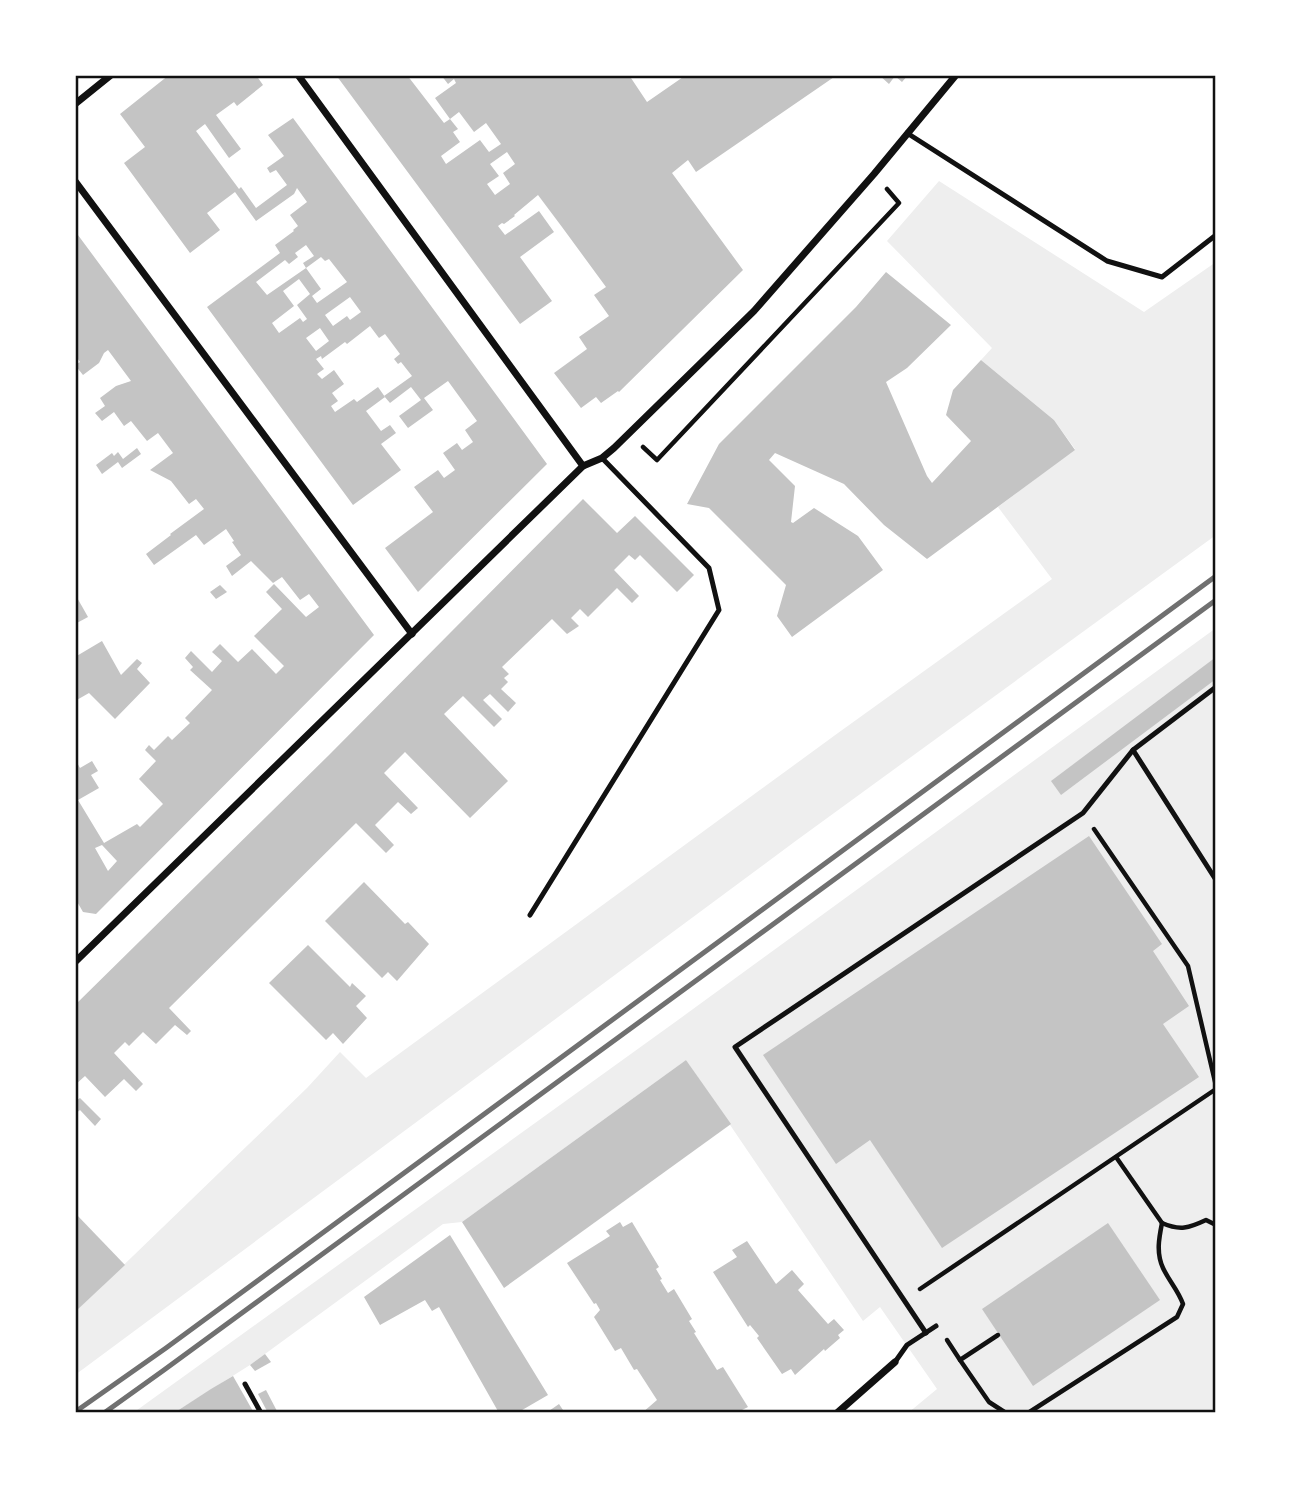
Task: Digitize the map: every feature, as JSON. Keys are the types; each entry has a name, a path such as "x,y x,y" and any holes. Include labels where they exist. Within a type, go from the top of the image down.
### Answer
{"street":[{"path":"75,104 111,75"},
{"path":"298,75 583,466"},
{"path":"75,962 583,466 602,458 629,434 754,312 956,75"},
{"path":"75,181 412,634"},
{"path":"837,1413 895,1362"}],"lane":[{"path":"907,133 1107,261 1162,277 1216,235"},
{"path":"530,915 719,611 709,569 602,458"},
{"path":"926,1333 735,1046 1083,813 1133,750 1216,687"},
{"path":"1133,750 1216,880"},
{"path":"895,1362 907,1345 936,1326"},
{"path":"244,1384 261,1413"}],"path":[{"path":"629,434 657,460 839,267 899,203 874,174"},
{"path":"915,1293 1216,1088 1188,966 1083,813"},
{"path":"1116,1157 1162,1223 1174,1228 1190,1227 1206,1220 1216,1225"},
{"path":"1028,1413 1177,1317 1183,1304 1163,1268 1158,1245 1162,1223"},
{"path":"936,1326 989,1402 1006,1413"},
{"path":"960,1360 998,1335"}],"shaded area":[{"path":"939,181 1144,312 1216,262 1216,535 797,840 75,1375 75,1312 307,1088 340,1052 366,1078 1052,579 998,507 1075,449 1054,420 981,360 992,348 887,241"},
{"path":"1216,628 1216,1413 908,1413 937,1389 880,1307 863,1321 686,1060 462,1222 443,1224 250,1365 174,1413 133,1413 678,1020"}],"building":[{"path":"169,75 256,75 263,85 237,106 234,102 216,115 241,149 229,158 205,124 196,131 239,189 241,187 256,208 287,185 276,170 270,173 267,168 284,156 268,135 293,118 547,464 418,592 385,548 433,512 414,487 438,470 444,478 455,470 443,453 457,443 462,450 473,442 465,430 477,421 448,381 424,398 433,410 408,428 399,416 421,400 411,387 390,403 385,397 366,411 381,431 390,425 396,433 381,444 401,470 353,505 207,307 280,253 275,245 298,226 290,215 307,202 297,188 294,194 256,221 235,192 207,213 220,230 190,253 124,163 145,147 120,114","holes":["306,245 314,256 303,263 306,268 267,295 256,282 285,260 289,264 298,257 295,253","321,257 325,261 329,259 347,282 317,303 312,296 321,289 306,268","299,279 310,294 297,305 307,319 303,322 300,318 279,333 272,323 294,306 283,291","350,297 361,312 350,320 347,316 333,326 325,315","370,326 379,338 385,334 400,354 394,359 398,364 401,362 412,376 384,396 378,387 357,402 354,399 335,412 331,406 338,401 332,393 344,384 334,370 322,379 317,374 324,369 316,359 321,356 322,359 345,342 347,344","320,328 329,341 316,351 306,338"]},
{"path":"336,75 407,75 444,123 450,119 435,98 456,83 454,79 448,84 441,75 629,75 647,102 686,75 837,75 696,172 688,160 672,173 743,270 619,392 601,403 596,397 581,408 554,373 587,349 579,337 609,316 594,295 606,287 538,195 515,216 498,226 505,235 539,211 554,232 520,257 552,301 520,324","holes":["459,112 474,132 486,123 501,144 489,152 480,140 446,164 441,156 460,142 453,132 458,129 450,119","507,152 515,164 503,173 510,184 495,195 487,184 499,176 490,164"]},
{"path":"879,75 908,75 902,82 895,76 889,84"},
{"path":"75,231 374,635 96,914 83,912 75,898 75,759 80,768 92,761 98,771 91,775 99,788 78,800 104,843 137,824 140,827 163,804 139,779 156,761 145,750 149,745 154,750 168,736 172,740 190,723 185,718 212,690 190,670 193,667 185,658 191,651 212,672 222,661 212,652 220,644 238,662 252,649 276,674 284,666 254,636 282,609 266,592 274,584 306,617 319,607 309,594 300,600 282,577 273,583 251,561 232,576 226,566 241,555 226,529 204,545 196,535 154,565 146,554 204,509 196,499 189,504 171,481 150,470 173,453 158,433 147,441 131,421 124,426 114,412 102,421 95,413 105,406 100,398 116,386 131,381 108,350 99,363 83,375 75,365 80,362 75,355","holes":["102,845 117,861 108,871 95,848"]},
{"path":"886,272 951,325 907,368 886,382 932,483 971,441 946,415 953,390 981,360 1054,420 1075,450 927,559 884,525 844,484 775,453 769,460 795,486 791,522 814,508 858,536 883,570 792,637 777,616 786,585 709,508 687,504 719,444 856,307"},
{"path":"137,448 141,454 122,468 118,462 102,474 96,465 112,453 114,456 118,452 123,459"},
{"path":"583,499 617,533 635,516 694,575 677,592 640,555 635,560 629,555 614,570 639,596 632,603 617,588 588,617 580,609 571,618 579,626 567,634 552,619 502,667 509,674 504,678 508,682 501,689 516,703 508,712 490,694 483,700 502,719 494,727 463,696 444,714 508,781 470,818 405,752 384,773 418,808 411,814 398,802 375,825 394,845 386,853 356,823 169,1008 191,1031 187,1035 175,1025 156,1044 143,1032 129,1046 125,1042 114,1053 143,1084 136,1091 124,1079 105,1097 85,1076 75,1085 75,1005 329,755"},
{"path":"220,585 227,592 216,599 210,592"},
{"path":"75,594 88,617 75,624"},
{"path":"102,641 121,675 137,659 142,663 137,669 150,683 115,719 89,693 75,701 75,657"},
{"path":"1216,657 1216,679 1061,795 1051,781"},
{"path":"1089,836 1162,944 1153,951 1189,1006 1163,1024 1199,1077 942,1248 870,1140 836,1164 763,1055"},
{"path":"364,882 429,944 397,981 388,972 382,978 325,921"},
{"path":"308,945 350,987 352,983 366,996 356,1006 367,1018 343,1044 333,1033 326,1040 269,983"},
{"path":"686,1060 731,1124 504,1288 462,1222"},
{"path":"75,1098 80,1098 101,1119 95,1126 80,1110 75,1114"},
{"path":"75,1213 125,1265 75,1312"},
{"path":"620,1222 623,1227 632,1222 659,1267 656,1269 668,1293 674,1289 692,1319 689,1321 696,1332 694,1333 717,1370 723,1367 748,1407 742,1410 744,1413 642,1413 657,1400 621,1348 615,1351 594,1317 600,1310 567,1263 610,1236 606,1231"},
{"path":"1108,1223 1160,1300 1033,1386 982,1309"},
{"path":"450,1235 548,1395 517,1413 499,1413 439,1307 432,1311 425,1300 380,1325 364,1297"},
{"path":"747,1241 776,1284 792,1270 804,1284 798,1290 828,1324 834,1319 844,1330 838,1335 840,1338 795,1375 791,1369 782,1374 757,1338 759,1336 750,1325 748,1327 713,1272 737,1257 732,1250"},
{"path":"265,1354 271,1362 255,1371 250,1365"},
{"path":"233,1376 254,1413 174,1413 211,1389"},
{"path":"266,1390 278,1413 268,1413 258,1394"},
{"path":"559,1404 565,1413 546,1413"}],"railway":[{"path":"75,1412 166,1348 1216,576"},
{"path":"104,1413 1216,600"}]}
